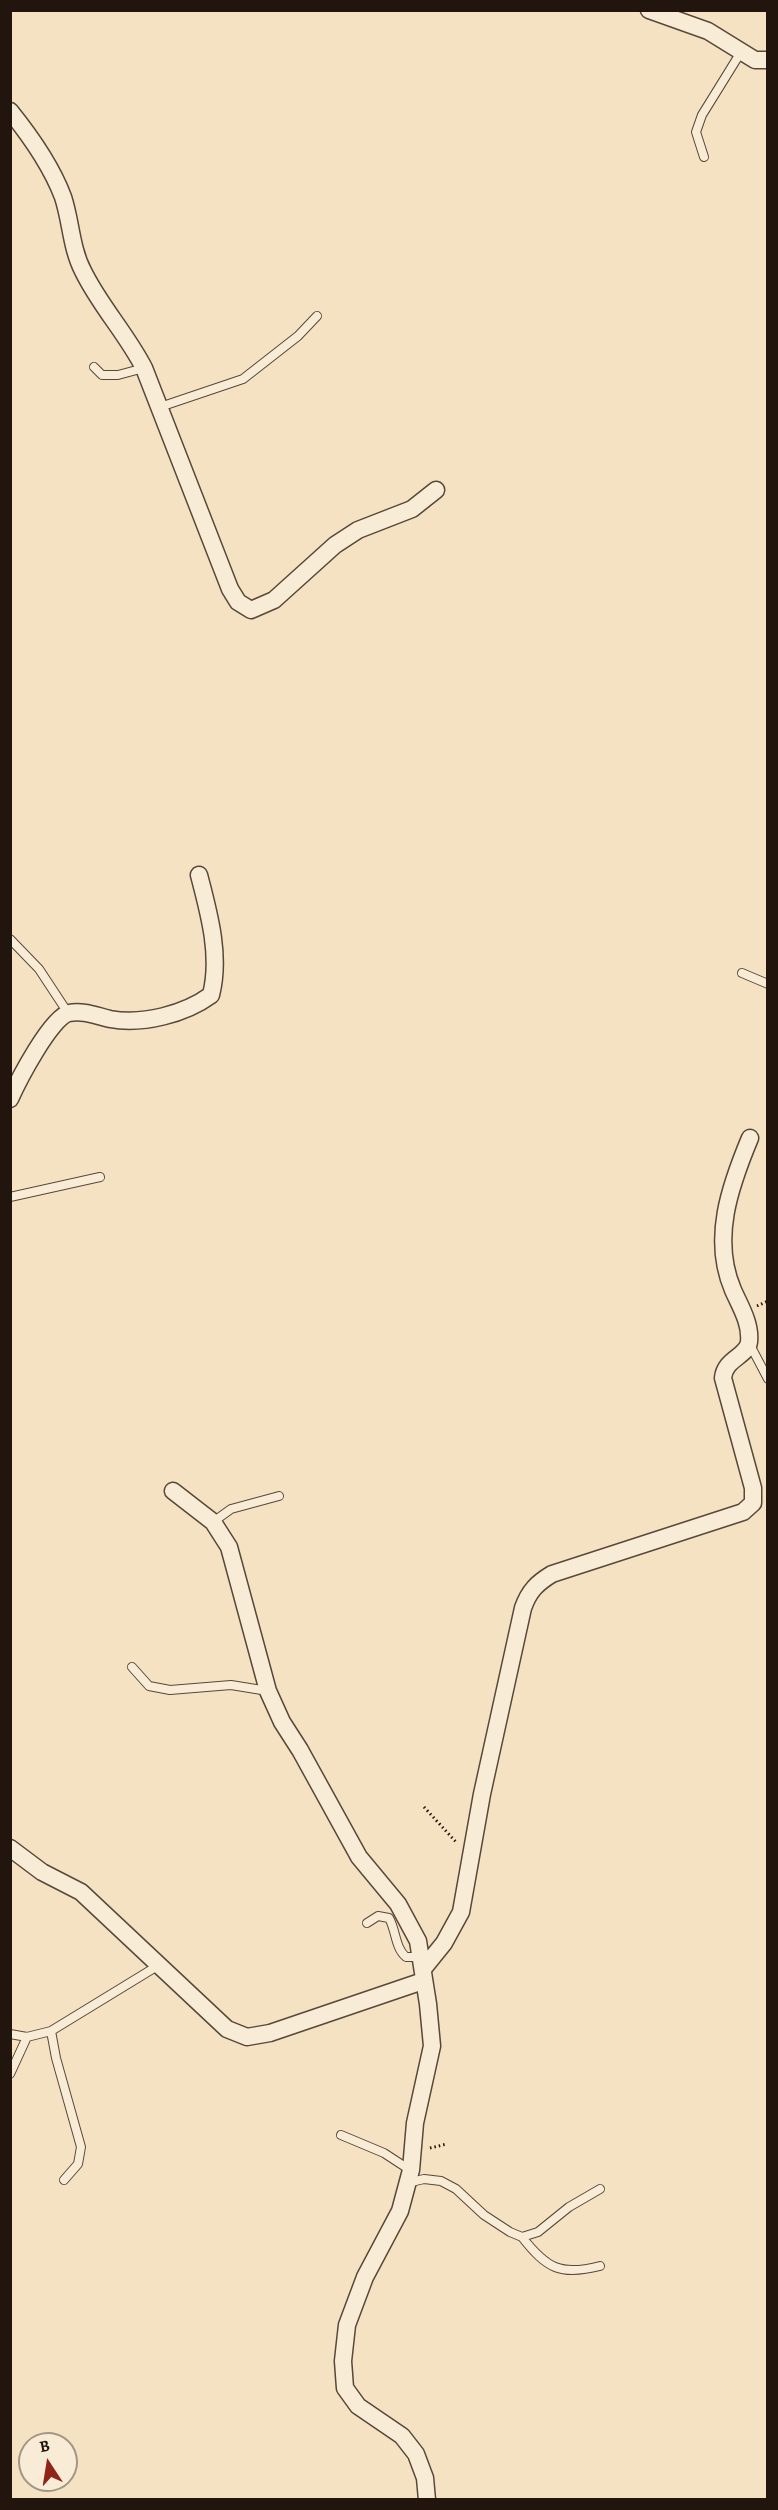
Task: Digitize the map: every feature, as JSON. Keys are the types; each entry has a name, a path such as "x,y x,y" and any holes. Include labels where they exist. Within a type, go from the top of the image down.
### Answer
{"street":[{"path":"649,10 708,31 755,60 768,60"},
{"path":"10,111 45,161 63,197 70,234 82,268 100,303 131,342 144,368 230,589 238,602 251,610 274,600 335,545 358,530 412,509 436,490"},
{"path":"10,1099 21,1073 52,1025 68,1013 89,1013 131,1021 194,1007 211,995 216,977 213,942 199,875"},
{"path":"10,1848 42,1872 81,1892 227,2029 247,2037 270,2033 422,1969 444,1943 461,1912 493,1741 528,1593 552,1574 743,1512 753,1503 753,1488 723,1378 724,1370 732,1360 744,1352 749,1343 745,1312 732,1289 722,1240 724,1217 750,1138"},
{"path":"173,1491 213,1522 229,1547 268,1691 282,1722 359,1857 399,1904 418,1941 432,2046 415,2123 409,2177 400,2211 365,2277 347,2325 343,2361 345,2388 358,2406 402,2436 416,2454 425,2478 427,2499"}],"lane":[{"path":"704,157 696,132 702,116 741,52"},
{"path":"160,406 243,379 298,336 317,316"},
{"path":"94,367 102,375 118,375 144,368"},
{"path":"10,939 39,969 68,1013"},
{"path":"742,973 768,984"},
{"path":"10,1197 100,1177"},
{"path":"749,1343 768,1379"},
{"path":"213,1522 231,1509 279,1496"},
{"path":"132,1667 149,1686 170,1690 231,1685 268,1691"},
{"path":"367,1923 378,1916 389,1918 396,1929 400,1952 422,1969"},
{"path":"10,2034 27,2037 51,2031 160,1965"},
{"path":"51,2031 56,2058 81,2147 78,2164 64,2180"},
{"path":"10,2074 27,2037"},
{"path":"341,2135 384,2154 409,2177 441,2181 456,2189 484,2215 522,2237 532,2250 550,2265 563,2271 580,2271 600,2266"},
{"path":"522,2237 538,2232 569,2207 600,2188"}],"path":[{"path":"424,1807 472,1858"}]}
